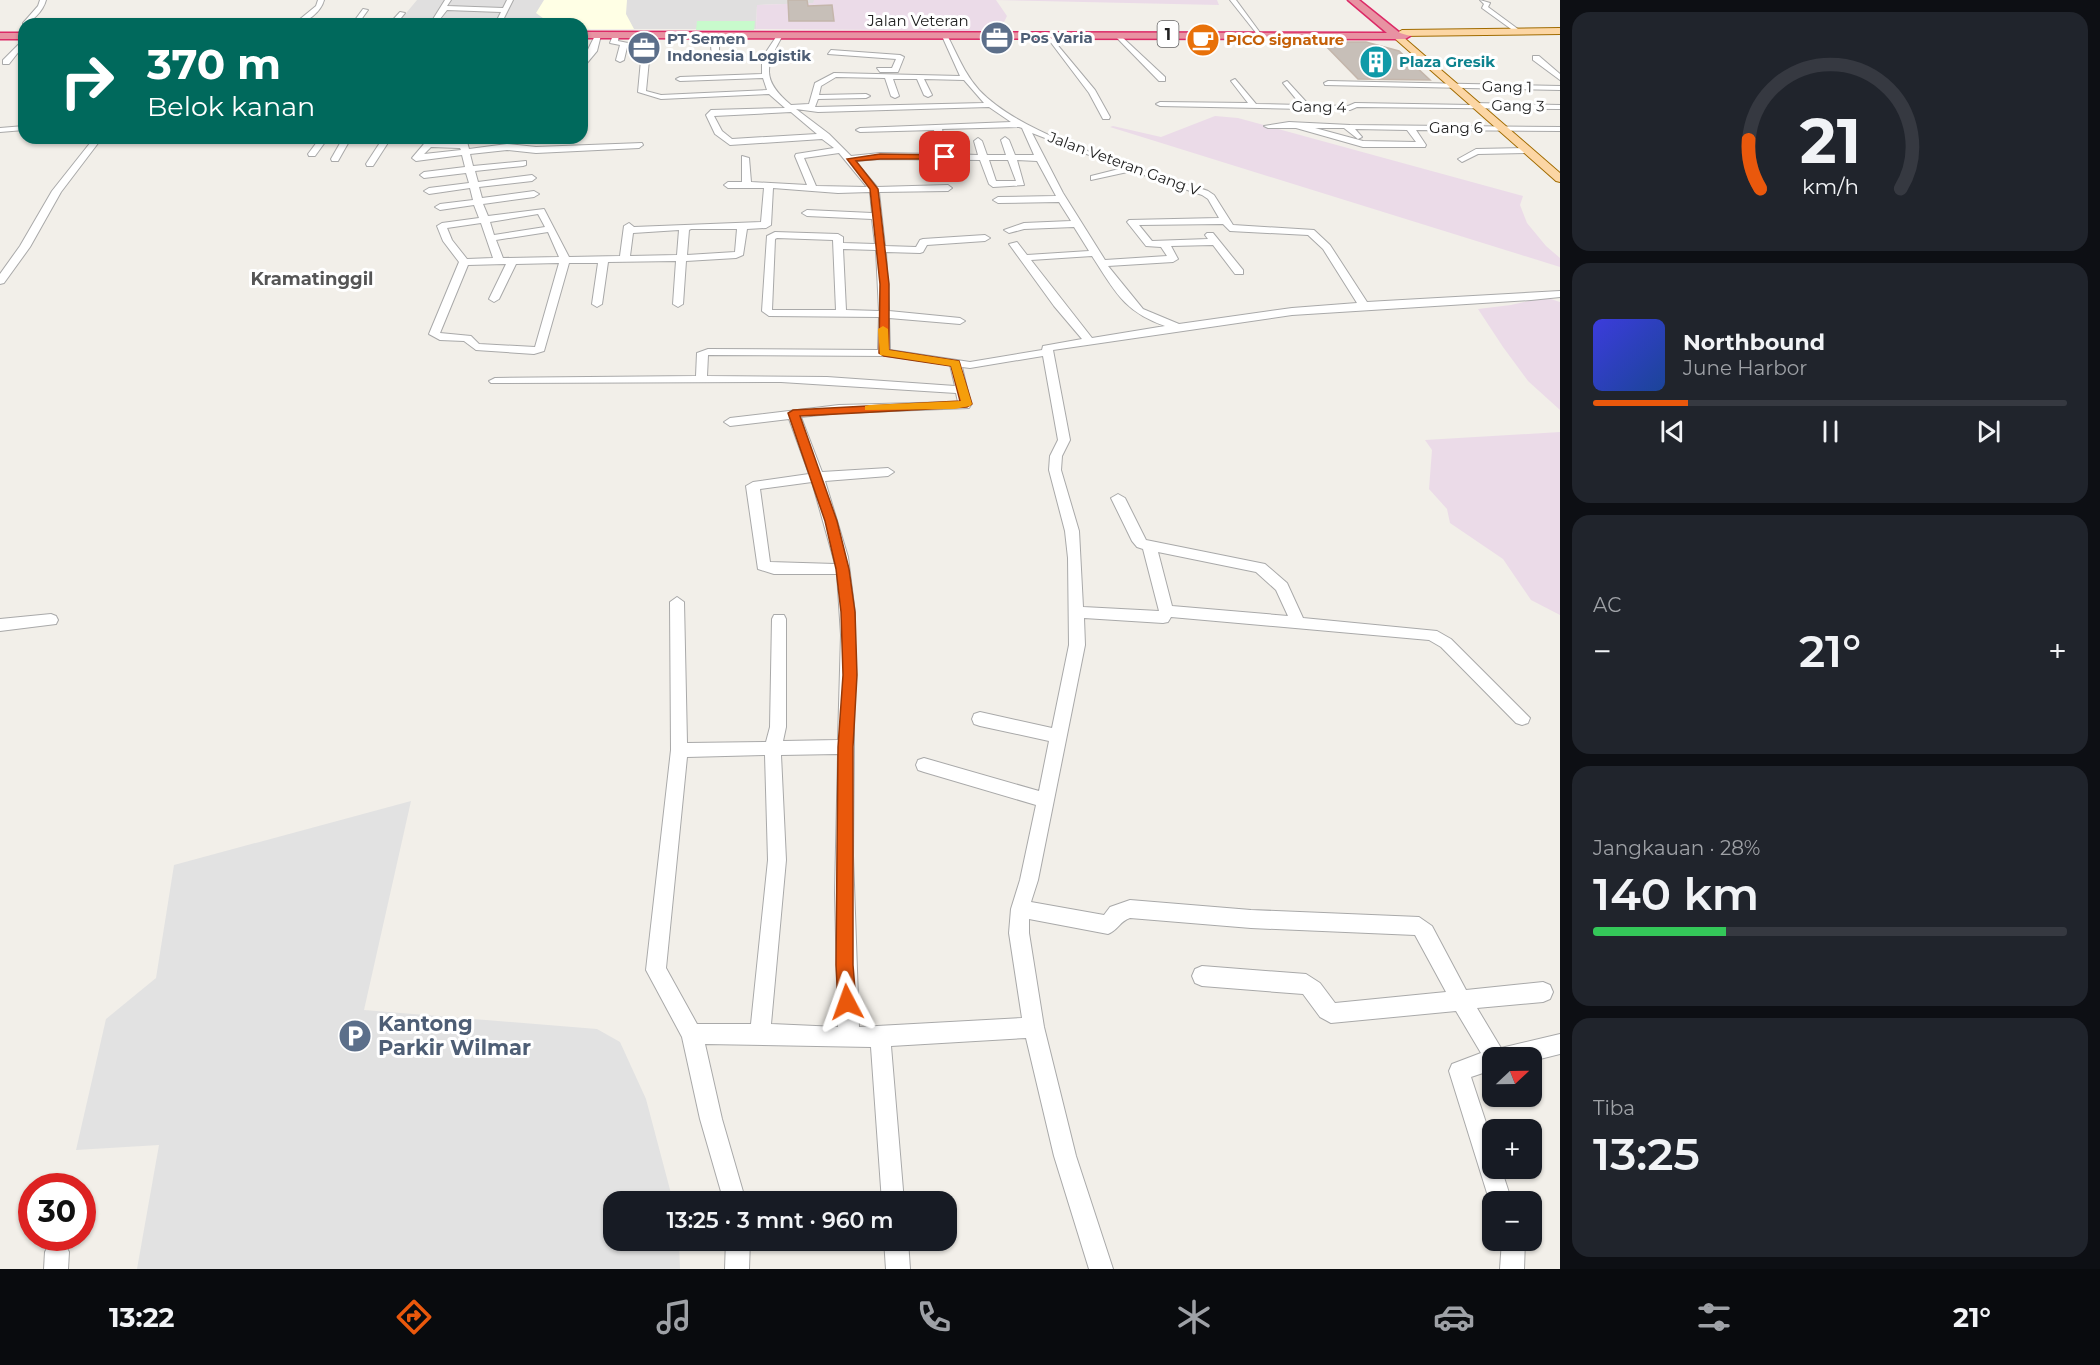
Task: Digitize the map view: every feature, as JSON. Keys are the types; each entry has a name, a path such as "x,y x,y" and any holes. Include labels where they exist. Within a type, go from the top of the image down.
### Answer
{"highway":[{"path":"1353,0 1400,35"},
{"path":"1361,0 1400,35"},
{"name":"Jalan Veteran","path":"995,35 1259,33 1400,35"},
{"name":"Jalan Veteran","path":"588,34 962,34 1048,37 1400,35"},
{"name":"Jalan Veteran","path":"588,34 945,36 962,34"},
{"path":"1354,37 1415,50"},
{"path":"0,38 18,38"}],"main road":[{"path":"1400,35 1558,31"},
{"path":"1400,35 1453,86 1559,176"}],"street":[{"path":"31,18 44,0"},
{"path":"305,18 319,7 321,0"},
{"path":"503,18 510,0"},
{"path":"1483,0 1488,4 1484,7 1520,33"},
{"path":"1233,1 1259,33"},
{"path":"437,18 447,4 505,10"},
{"path":"359,18 365,10"},
{"path":"397,18 402,13"},
{"path":"714,56 715,45 724,43 728,34"},
{"path":"588,59 598,35"},
{"path":"616,35 614,43 624,43 620,60"},
{"path":"780,35 767,54 766,72 771,92 851,159 874,189 884,284 884,353"},
{"path":"826,136 730,142 718,132 710,114 813,105 818,85 830,70 832,35"},
{"name":"Jalan Veteran Gang V","path":"945,36 954,61 965,78 990,105 1023,126 1205,193 1211,197 1225,220"},
{"path":"1048,37 1097,99 1106,117"},
{"path":"1119,37 1162,79"},
{"path":"6,62 18,43"},
{"path":"831,52 874,58 900,57 895,70 870,69 867,77"},
{"path":"1536,58 1560,78"},
{"path":"645,60 642,92 645,95 661,97 771,92"},
{"path":"1548,68 1560,69"},
{"path":"680,70 766,72"},
{"path":"830,70 867,77 965,78"},
{"path":"680,79 766,72"},
{"path":"889,78 895,96"},
{"path":"920,78 928,95"},
{"path":"1235,81 1254,106"},
{"path":"1359,82 1385,106"},
{"path":"1287,83 1307,107"},
{"name":"Gang 1","path":"1335,91 1328,83 1560,88"},
{"path":"1390,83 1399,91"},
{"path":"814,97 866,96"},
{"path":"1408,99 1417,107"},
{"name":"Gang 4","path":"1160,104 1307,107 1341,104 1350,108 1355,105 1476,106"},
{"path":"1341,104 1349,126 1363,144"},
{"path":"808,107 815,110 861,110 990,105"},
{"name":"Gang 3","path":"1476,106 1560,107"},
{"path":"1268,126 1289,124 1363,144 1422,145 1410,128"},
{"name":"Gang 6","path":"1289,124 1560,129"},
{"path":"860,130 1023,126 1062,199 1102,263 1138,310 1179,328"},
{"path":"937,127 945,157"},
{"path":"0,130 18,129"},
{"path":"978,141 991,183 1022,182 1005,140"},
{"path":"0,281 25,247 57,191 93,144"},
{"path":"312,154 320,144"},
{"path":"335,159 344,144"},
{"path":"370,164 383,144"},
{"path":"428,144 416,158 464,146 532,149 639,145"},
{"path":"499,144 507,147"},
{"path":"532,144 532,149"},
{"path":"464,146 483,219 499,261"},
{"path":"813,188 799,156 841,150"},
{"name":"Gang 6","path":"1462,159 1481,151 1526,150"},
{"path":"851,159 880,156 1039,158"},
{"path":"745,158 747,185"},
{"path":"424,175 523,163"},
{"path":"1094,178 1132,168"},
{"path":"429,191 532,178"},
{"path":"728,185 874,189 948,188"},
{"path":"625,259 629,228 766,225 769,185"},
{"path":"440,207 534,194"},
{"path":"998,200 1062,199"},
{"path":"541,211 565,260 540,349 534,351 476,347 467,338 440,337 434,334 464,262 455,248 445,239 442,226 541,211"},
{"path":"807,213 877,216"},
{"path":"1201,220 1239,272"},
{"path":"1215,242 1149,244 1132,222 1225,220 1232,229 1311,232 1327,247 1364,306"},
{"path":"1009,230 1023,226 1079,225"},
{"path":"464,262 681,258 738,254 742,226"},
{"path":"678,304 685,227"},
{"path":"491,238 551,229"},
{"path":"841,313 839,239 836,236 775,235 770,238 767,311 771,314 883,314 960,321"},
{"path":"838,246 920,250 923,243 985,238"},
{"path":"1102,263 1173,259 1164,243"},
{"path":"1014,244 1090,342"},
{"path":"1023,258 1096,253"},
{"path":"597,304 603,259"},
{"path":"494,299 512,261"},
{"path":"1101,1269 1065,1156 1034,1027 1019,933 1020,909 1029,880 1077,645 1071,531 1055,470 1056,456 1064,440 1062,418 1047,348 1267,314 1364,306 1490,301 1560,294"},
{"path":"701,380 703,354 708,352 884,353 955,363 985,363 1048,352"},
{"path":"730,422 793,413 967,404 955,363"},
{"path":"495,381 827,380 962,390"},
{"path":"793,413 817,477 843,569 848,612 850,675 846,747 844,965 849,1038"},
{"path":"843,569 774,569 763,564 753,486 817,477 888,472"},
{"path":"1118,498 1142,544 1260,568 1282,588 1298,623"},
{"path":"1076,612 1157,620 1163,618 1166,611 1149,546"},
{"path":"676,602 679,750 656,970 692,1034 711,1119 732,1191"},
{"path":"1166,611 1437,637 1446,643 1522,718"},
{"path":"760,1034 766,953 775,899 777,860 773,748 778,727 779,619"},
{"path":"0,625 51,620"},
{"path":"980,719 1059,736"},
{"path":"679,750 846,747"},
{"path":"924,765 1045,800"},
{"path":"1020,909 1108,925 1117,913 1130,909 1251,919 1419,926 1425,932 1487,1047"},
{"path":"1202,976 1306,984 1314,989 1323,1007 1330,1013 1462,1002 1543,992"},
{"path":"692,1034 849,1038 1034,1027"},
{"path":"880,1037 892,1191"},
{"path":"1542,1048 1560,1044"},
{"path":"1482,1063 1459,1071 1497,1191"},
{"path":"737,1269 738,1251"},
{"path":"897,1251 898,1269"},
{"path":"1512,1269 1510,1264 1513,1251"}],"shaded area":[{"path":"417,0 814,0 814,3 757,5 756,29 588,29 588,18 402,18"},
{"path":"544,0 627,0 626,14 634,29 588,29 588,18 543,18 536,13"},
{"path":"814,0 996,0 1007,16 1004,22 1007,31 756,29 757,5 813,3"},
{"path":"996,0 1217,0 1219,5"},
{"path":"1215,116 1238,118 1523,196 1520,205 1527,223 1546,246 1560,258 1560,267 1110,127 1161,137"},
{"path":"1545,297 1560,302 1560,410 1528,381 1478,309 1511,305"},
{"path":"1560,432 1560,615 1531,600 1503,559 1450,523 1447,509 1429,489 1432,450 1425,440"},
{"name":"Kantong Parkir Wilmar","path":"411,801 364,1010 597,1029 620,1042 646,1099 670,1191 603,1191 603,1251 679,1251 680,1269 137,1269 159,1145 76,1150 106,1019 156,978 174,865"}],"green space":[{"path":"697,21 755,21 754,30 696,30"}],"building":[{"path":"788,0 807,0 808,6 832,5 834,21 789,21"},
{"name":"Plaza Gresik","path":"1322,42 1366,42 1399,51 1430,80 1358,79"}],"slow traffic":[{"path":"869,408 967,404 955,363 884,353 883,329"}],"place":[{"name":"Pos Varia","path":"997,38"},
{"name":"PICO signature","path":"1203,40"},
{"name":"PT Semen Indonesia Logistik","path":"644,48"},
{"name":"Plaza Gresik","path":"1376,62"},
{"name":"Kantong Parkir Wilmar","path":"355,1036"}],"district":[{"name":"Kramatinggil","path":"312,279"}],"route":[{"path":"847,1002 844,965 846,747 850,675 848,612 843,569 831,521 793,413 967,404 955,363 884,353 884,284 874,189 851,159 880,156 945,157"}]}
